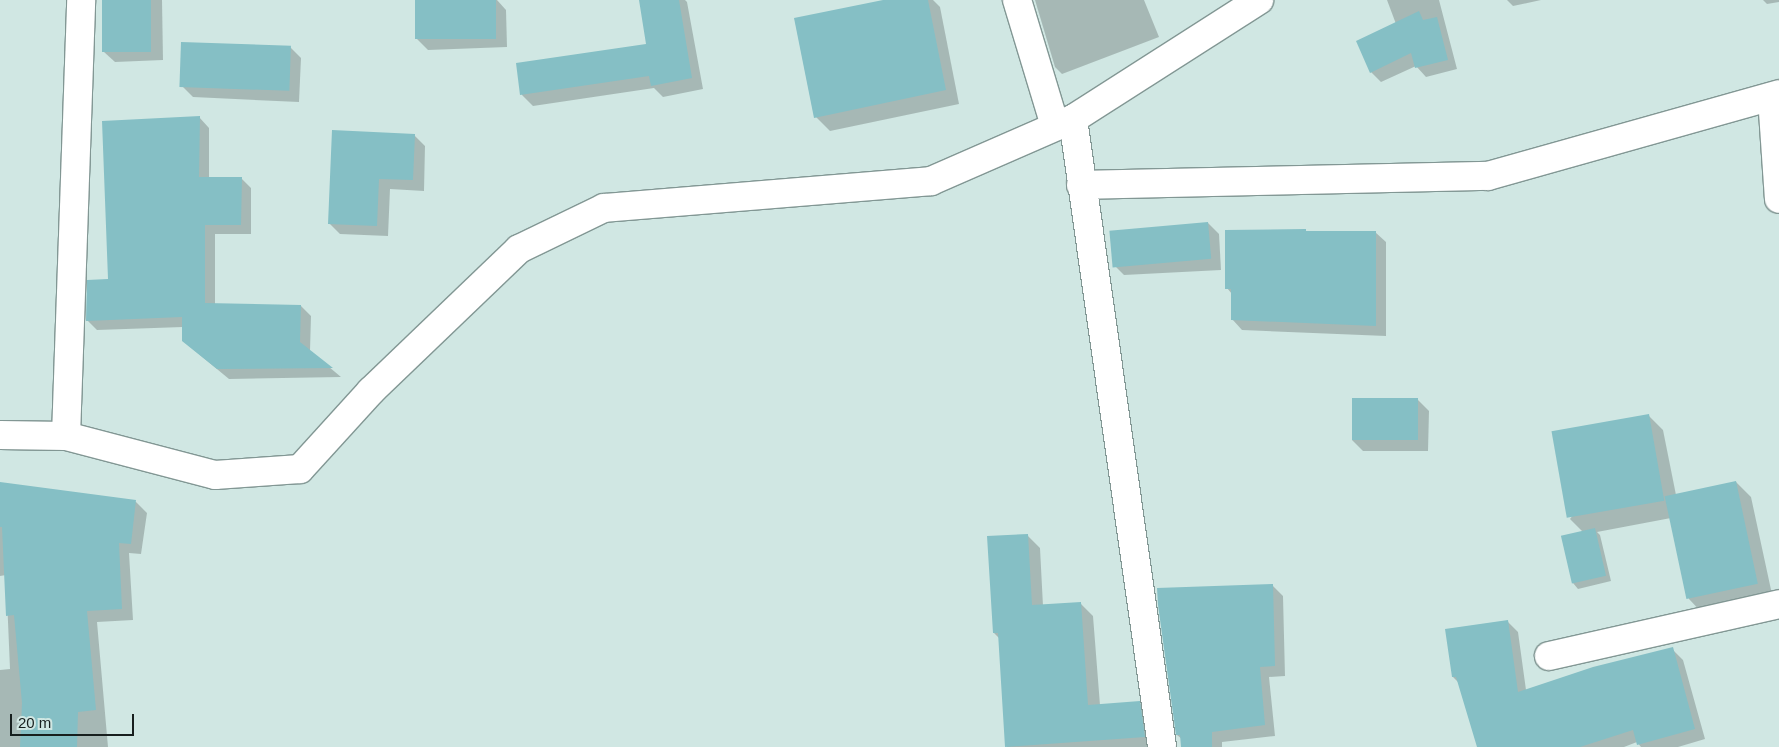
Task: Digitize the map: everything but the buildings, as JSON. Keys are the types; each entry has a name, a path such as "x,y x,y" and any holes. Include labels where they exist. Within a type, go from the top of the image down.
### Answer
{"street":[{"path":"66,436 81,0"},
{"path":"1016,0 1064,123 1081,185 1162,747"},
{"path":"0,435 66,436 215,475 300,469 371,391 519,249 604,208 930,181 1064,123 1259,0"},
{"path":"1081,185 1488,176 1776,96 1779,199"},
{"path":"1549,656 1779,604"}]}
